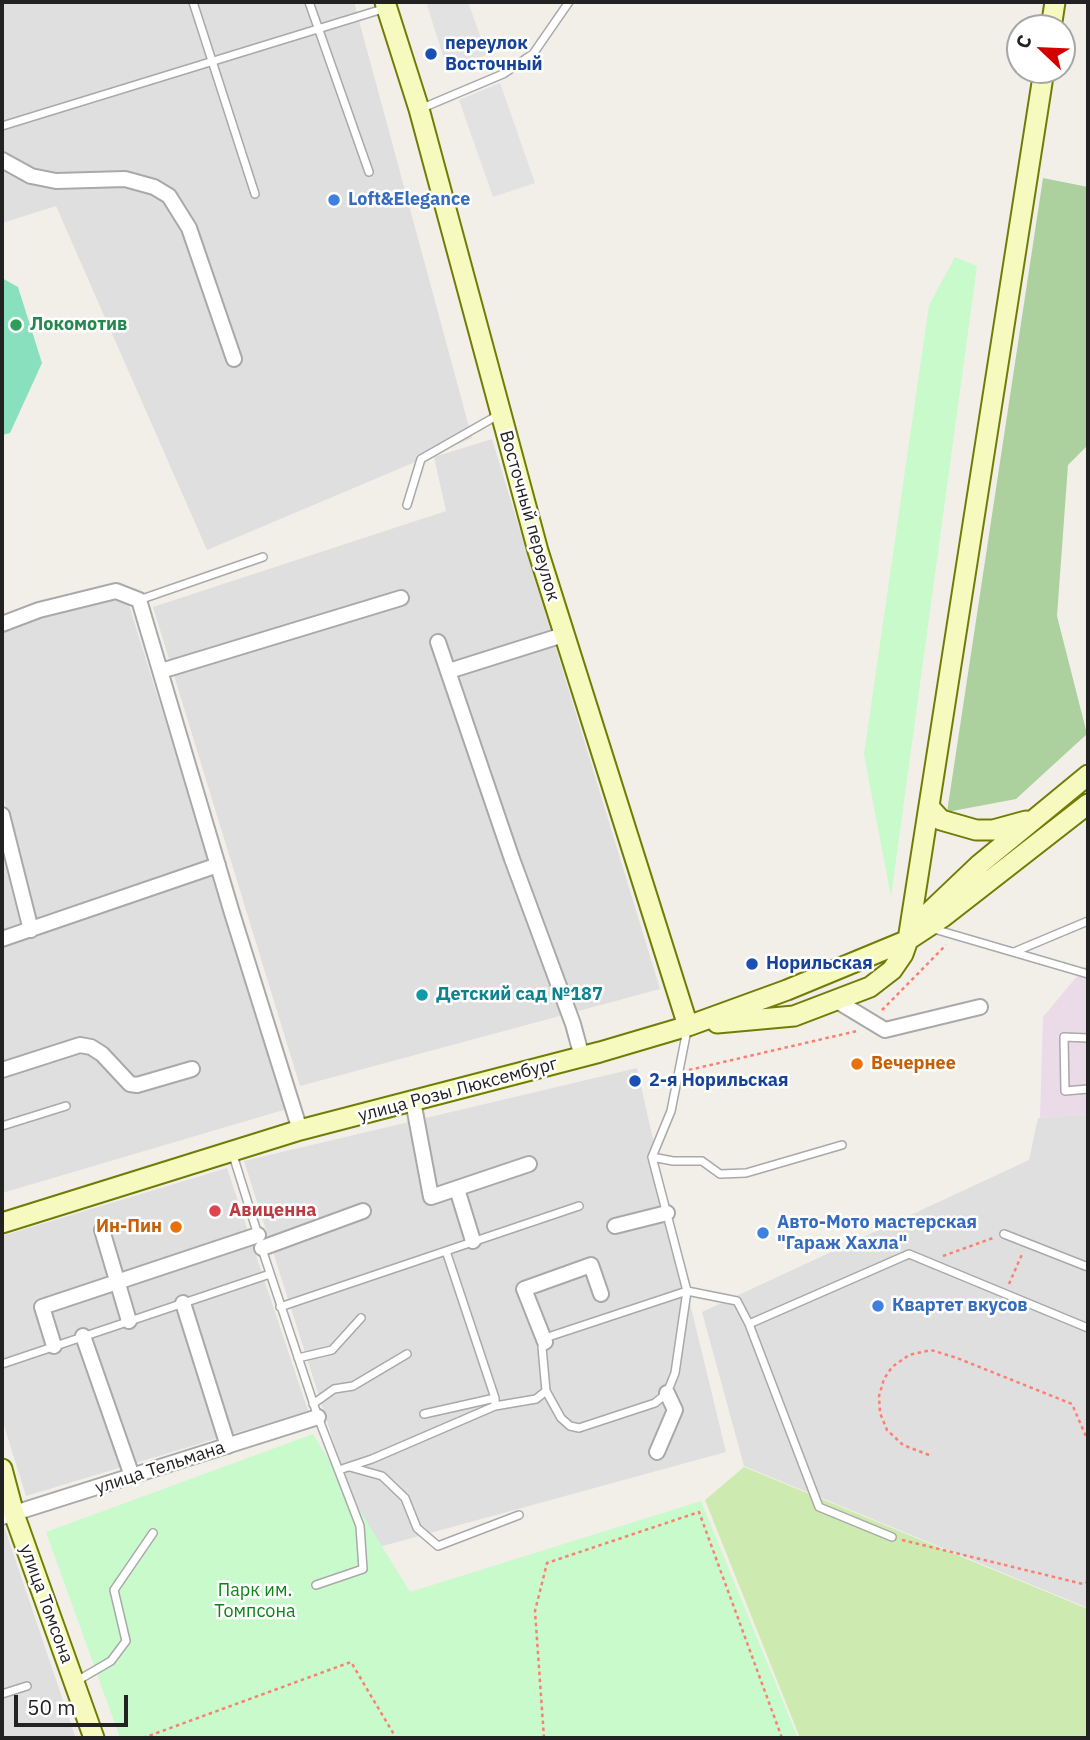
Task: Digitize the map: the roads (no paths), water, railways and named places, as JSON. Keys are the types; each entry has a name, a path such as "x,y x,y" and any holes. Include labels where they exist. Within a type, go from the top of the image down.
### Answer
{"main road":[{"name":"Восточный переулок","path":"386,4 419,109 538,551 688,1026"},
{"path":"688,1026 794,1016 870,987 892,970 903,954 908,940 930,808 1042,84"},
{"path":"908,940 919,921 1032,820 1088,775"},
{"name":"улица Розы Люксембург","path":"2,1223 300,1130 582,1057 688,1026 787,990 908,940 943,917 1088,804"},
{"path":"930,808 941,820 976,830 993,830 1032,820"},
{"name":"улица Томсона","path":"2,1469 8,1516 75,1683 91,1737"}],"street":[{"path":"2,160 15,170 31,176 56,181 125,179 154,187 169,196 189,228 234,359"},
{"path":"2,624 39,610 116,591 139,600 300,1130"},
{"path":"162,671 401,598"},
{"path":"449,671 563,635"},
{"path":"438,642 512,859 573,1024 582,1057"},
{"path":"2,815 30,930"},
{"path":"2,939 218,865"},
{"path":"837,1001 885,1030 980,1007"},
{"path":"2,1070 80,1045 91,1047 103,1055 131,1084 137,1085 192,1069"},
{"path":"413,1101 431,1197 529,1164"},
{"path":"457,1189 473,1241"},
{"path":"54,1346 42,1307 118,1282 363,1211"},
{"path":"615,1226 667,1213"},
{"path":"102,1230 129,1321"},
{"path":"545,1342 524,1289 591,1265 601,1294"},
{"path":"183,1303 228,1446"},
{"path":"83,1336 132,1476"},
{"path":"657,1452 675,1410 667,1393"},
{"name":"улица Тельмана","path":"8,1516 228,1446 316,1411"}],"lane":[{"path":"193,2 255,194"},
{"path":"309,2 369,172"},
{"path":"419,109 503,74 533,54 569,2"},
{"path":"2,126 319,29 386,4"},
{"path":"407,505 421,459 500,414"},
{"path":"139,600 263,556"},
{"path":"1014,952 1088,921"},
{"path":"926,926 1088,974"},
{"path":"688,1026 671,1111 652,1157 687,1292 675,1373 667,1393 655,1403 579,1428 570,1426 561,1418 546,1391 542,1347 548,1337 558,1332 687,1292 737,1301 749,1324 819,1507 892,1537"},
{"path":"1088,1038 1064,1037 1065,1091 1088,1089"},
{"path":"2,1126 66,1106"},
{"path":"652,1157 673,1161 702,1161 720,1174 746,1173 842,1145"},
{"path":"232,1152 280,1307 360,1526 363,1569 316,1585"},
{"path":"280,1307 579,1206"},
{"path":"1004,1234 1088,1267"},
{"path":"446,1251 495,1402"},
{"path":"749,1324 909,1254 1088,1328"},
{"path":"2,1364 270,1274"},
{"path":"298,1358 332,1350 361,1318"},
{"path":"316,1411 334,1389 353,1385 407,1354"},
{"path":"424,1414 495,1402 536,1399 546,1391"},
{"path":"339,1470 372,1459 495,1402"},
{"path":"349,1467 382,1476 405,1498 417,1528 438,1546 519,1515"},
{"path":"75,1683 111,1661 125,1641 114,1590 153,1533"},
{"path":"2,1694 27,1686"}],"place":[{"name":"переулок Восточный","path":"431,54"},
{"name":"Loft&Elegance","path":"334,200"},
{"name":"Локомотив","path":"16,325"},
{"name":"Норильская","path":"752,964"},
{"name":"Детский сад №187","path":"422,995"},
{"name":"Вечернее","path":"857,1064"},
{"name":"2-я Норильская","path":"635,1081"},
{"name":"Авиценна","path":"215,1211"},
{"name":"Ин-Пин","path":"176,1227"},
{"name":"Авто-Мото мастерская \"Гараж Хахла\"","path":"763,1233"},
{"name":"Квартет вкусов","path":"878,1306"}],"park label":[{"name":"Парк им. Томпсона","path":"255,1601"}]}
